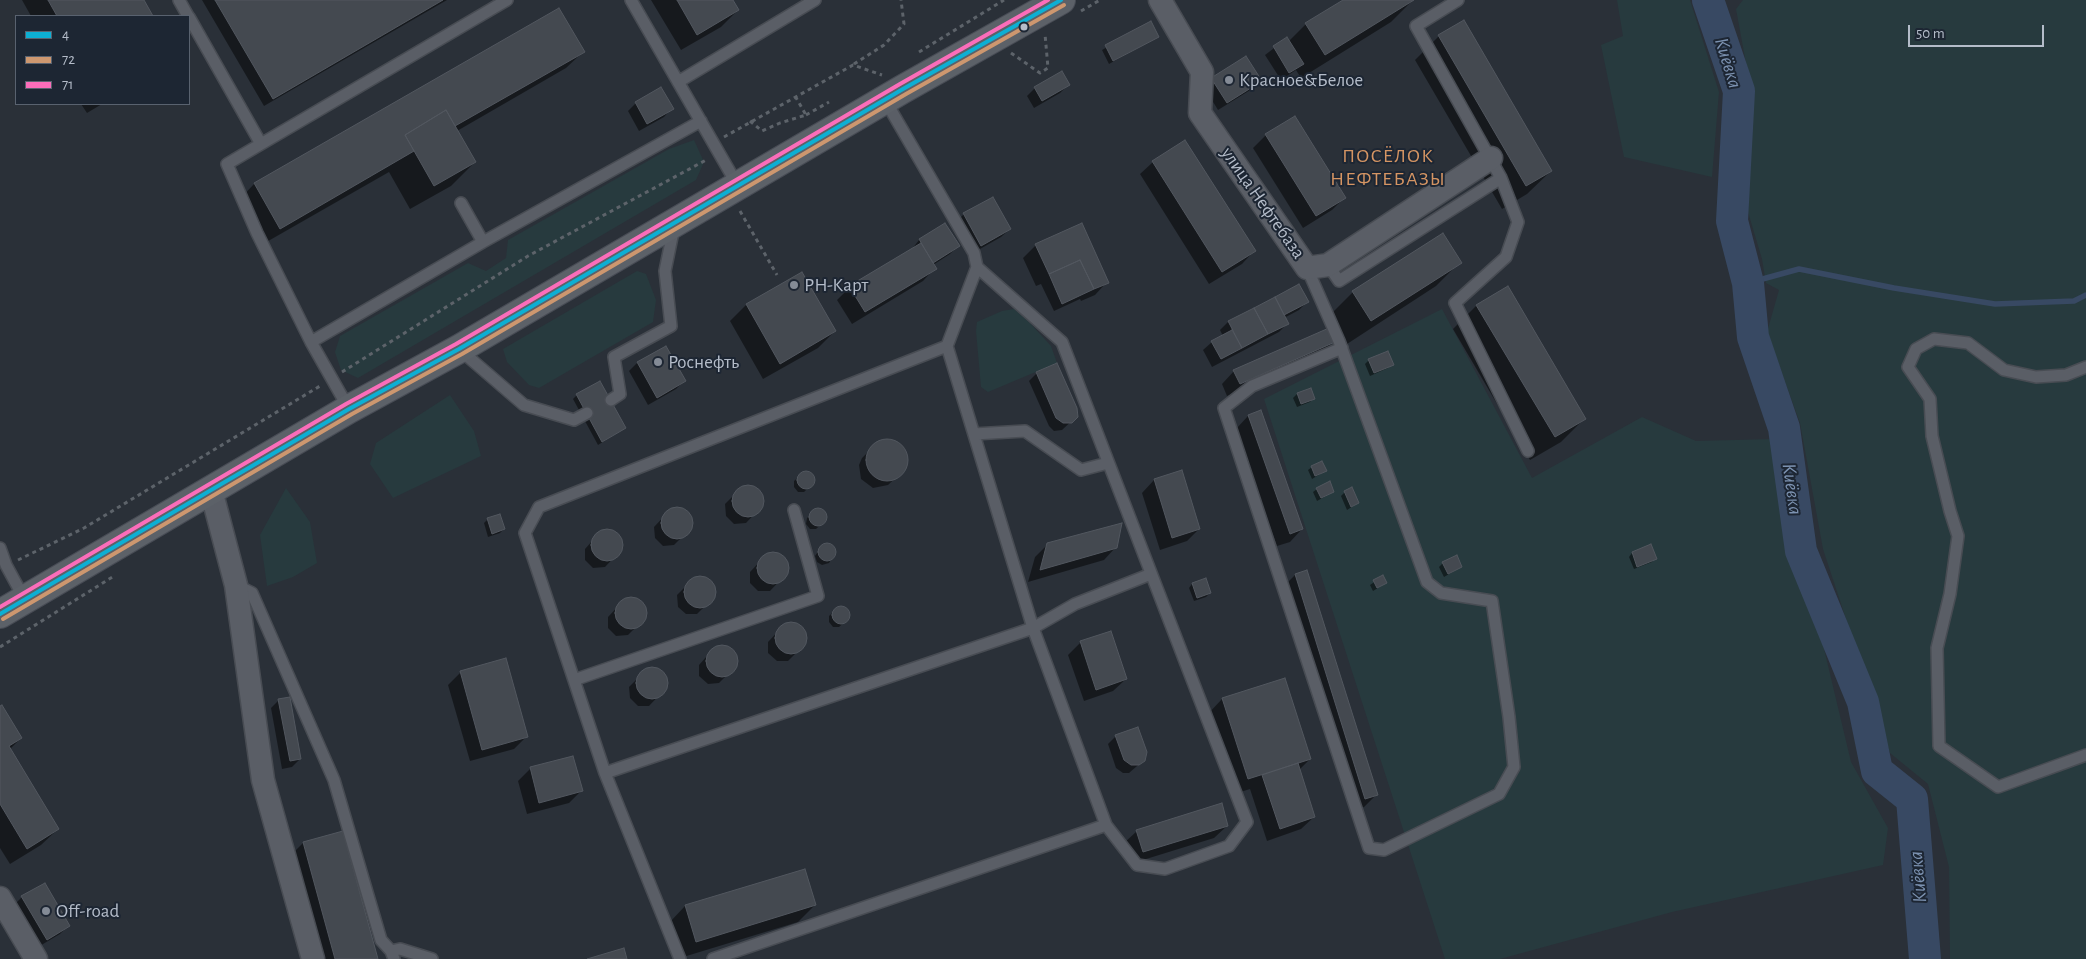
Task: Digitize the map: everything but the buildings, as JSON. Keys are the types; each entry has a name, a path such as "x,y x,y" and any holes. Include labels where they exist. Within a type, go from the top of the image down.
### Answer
{"main road":[{"path":"0,614 349,409 459,349 675,223 737,196 885,100 1045,11"}],"street":[{"name":"улица Нефтебаза","path":"1160,0 1202,72 1200,113 1318,266 1491,158"},
{"path":"211,490 236,585 263,780 313,959"},
{"path":"0,898 36,959"}],"lane":[{"path":"179,0 188,15"},
{"path":"349,409 311,342 257,233 227,164 508,0"},
{"path":"631,0 714,143 737,196"},
{"path":"678,82 800,4 815,0"},
{"path":"1458,0 1416,26 1491,158 1518,222 1506,257 1455,303 1528,451"},
{"path":"190,18 261,144"},
{"path":"885,100 974,253 977,268 947,346 1033,628 1106,825 1137,865 1165,869 1229,846 1247,822 1062,342 977,268"},
{"path":"311,342 483,242 701,121"},
{"path":"1318,266 1339,281 1501,178"},
{"path":"461,203 483,242"},
{"path":"611,400 620,394 614,357 670,326 665,271 675,223"},
{"path":"1318,266 1342,348 1427,582 1441,593 1492,601 1509,717 1514,768 1499,794 1384,850 1369,848 1224,408 1252,386 1342,348"},
{"path":"2086,367 2066,375 2036,377 2004,370 1968,343 1934,339 1916,349 1908,367 1930,399 1932,436 1958,536 1950,594 1937,648 1939,746 1998,787 2086,755"},
{"path":"680,959 605,773 525,533 539,507 947,346"},
{"path":"459,349 524,405 574,420 587,414"},
{"path":"974,434 1025,431 1081,470 1108,463"},
{"path":"574,680 818,596 794,510"},
{"path":"0,548 6,565 25,600"},
{"path":"605,773 1033,628 1075,604 1150,574"},
{"path":"236,585 252,593 334,780 381,940 393,955 400,950 432,959"},
{"path":"714,959 1106,825"}],"path":[{"path":"6,565 84,528 332,379 528,256 709,158 714,143 750,121 853,65 884,45 904,24 901,0"},
{"path":"918,53 1004,0"},
{"path":"1008,51 1040,73 1048,68 1045,11"},
{"path":"853,65 881,75 888,71"},
{"path":"795,96 806,114"},
{"path":"750,121 762,131 806,114 829,102"},
{"path":"737,196 777,275"}],"green space":[{"path":"1617,0 1690,0 1719,92 1712,177 1624,157 1601,45 1623,36"},
{"path":"1743,0 2086,0 2086,959 1950,959 1949,867 1928,784 1890,753 1823,549 1800,423 1767,332 1779,290 1766,283 1762,259 1748,212 1753,101 1736,9"},
{"path":"694,140 704,162 696,180 358,378 341,370 335,352 340,336 468,263 486,271 506,258 508,240 669,149"},
{"path":"637,271 646,274 656,300 653,322 539,388 529,385 507,362 503,349"},
{"path":"1014,309 1051,346 1057,363 988,392 981,387 976,331 977,322 1002,311"},
{"path":"1442,309 1532,478 1642,417 1696,441 1774,439 1851,762 1888,828 1883,865 1672,912 1500,959 1445,959 1264,399"},
{"path":"450,395 474,431 481,456 393,498 370,464 376,443"},
{"path":"286,488 310,522 317,563 293,577 267,586 260,535"}],"waterway":[{"name":"Киёвка","path":"1708,0 1739,91 1732,221 1748,283 1753,337 1784,428 1801,551 1863,702 1877,771 1912,799 1925,959"},
{"path":"1748,283 1799,269 1894,288 1995,304 2074,301 2086,295"}],"transit line":[{"name":"71","path":"0,607 346,404 456,344 900,84 1048,0"},
{"name":"4","path":"0,614 349,409 459,349 903,89 1061,0"},
{"name":"72","path":"3,619 352,414 462,354 906,94 1064,5"}],"place":[{"name":"Красное&Белое","path":"1229,80"},
{"name":"РН-Карт","path":"794,285"},
{"name":"Роснефть","path":"658,362"},
{"name":"Off-road","path":"46,911"}],"district":[{"name":"ПОСЁЛОК НЕФТЕБАЗЫ","path":"1388,168"}]}
